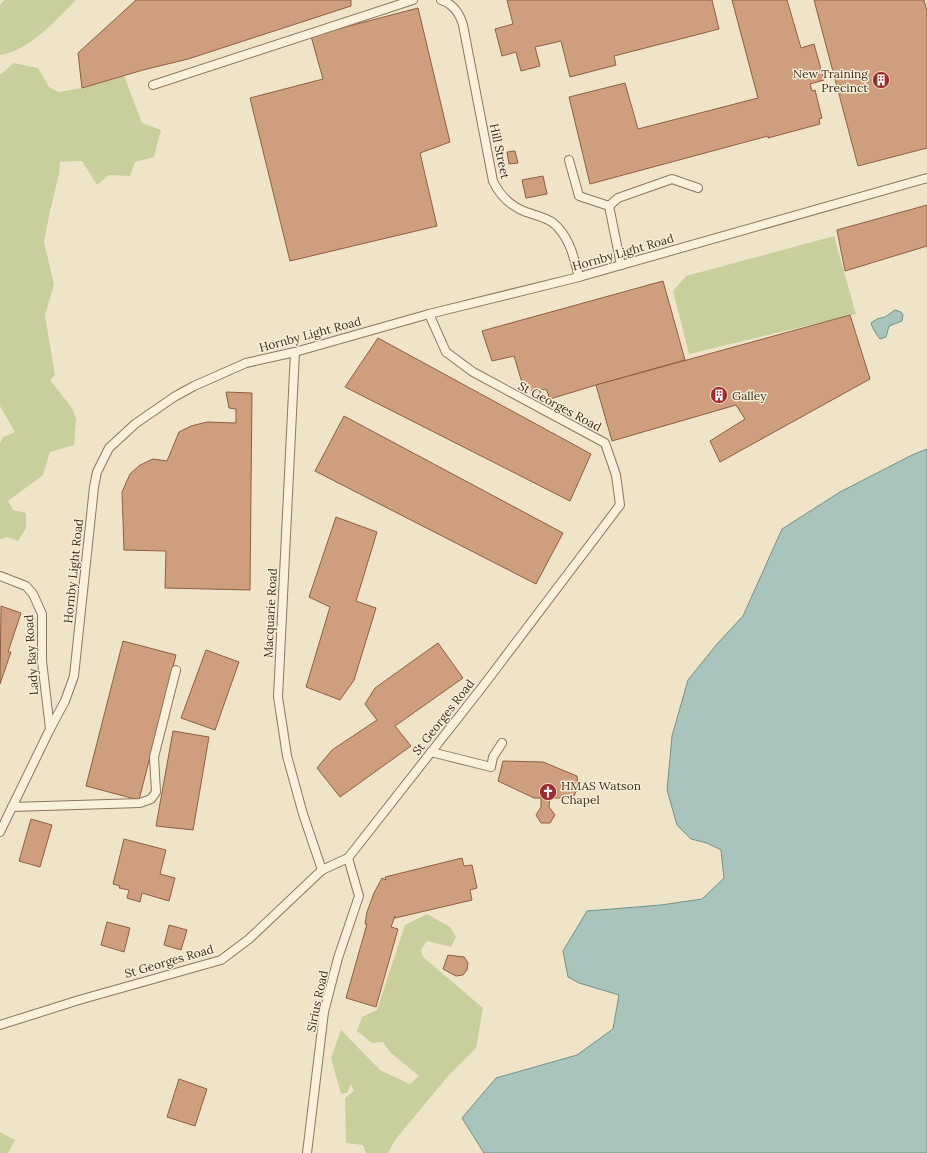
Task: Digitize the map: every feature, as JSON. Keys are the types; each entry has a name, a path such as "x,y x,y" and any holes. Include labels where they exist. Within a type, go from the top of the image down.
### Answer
{"lane":[{"path":"153,85 414,0"},
{"name":"Hill Street","path":"441,0 452,7 460,16 463,25 493,181 505,200 514,207 542,217 552,223 561,232 573,252 579,277"},
{"path":"569,160 579,196 609,206"},
{"name":"Hornby Light Road","path":"0,832 65,701 74,676 94,487 97,472 109,448 135,424 174,397 194,386 246,363 295,352 428,314 579,277 927,178"},
{"path":"609,206 618,198 672,179 698,188"},
{"path":"609,206 621,265"},
{"name":"St Georges Road","path":"0,1025 79,1000 220,960 249,939 322,870 348,858 483,686 620,504 616,475 604,443 473,372 446,352 428,314"},
{"name":"Macquarie Road","path":"295,352 278,697 287,756 303,814 322,870"},
{"name":"Lady Bay Road","path":"0,576 26,586 33,594 42,614 42,661 50,729"},
{"path":"12,807 140,803 151,799 156,792 154,757 176,670"},
{"path":"431,752 491,767 493,757 502,743"},
{"name":"Sirius Road","path":"307,1153 324,1012 338,958 359,896 348,858"}],"green space":[{"path":"4,0 76,0 51,25 32,41 21,48 0,55 0,5"},
{"path":"14,63 38,68 49,87 58,92 82,88 124,76 142,123 161,130 154,157 135,162 130,176 109,175 97,185 82,161 60,162 59,174 44,242 54,284 45,315 55,375 50,380 72,408 76,419 74,445 50,452 43,475 8,501 13,510 26,513 26,528 18,541 7,537 0,539 0,443 3,437 15,432 0,406 0,75"},
{"path":"834,236 856,314 689,354 673,291 686,276"},
{"path":"427,914 450,927 456,937 451,947 427,941 421,950 423,957 483,1008 476,1048 449,1075 395,1140 388,1153 366,1153 363,1145 346,1143 345,1098 354,1091 351,1084 347,1093 341,1094 331,1058 341,1030 380,1070 410,1084 419,1076 390,1052 383,1042 372,1043 357,1031 362,1017 377,1010 405,925"},
{"path":"0,1132 15,1140 8,1153 0,1153"}],"water":[{"path":"895,310 901,312 903,315 902,321 889,326 886,337 880,339 871,323 877,319 885,317"},
{"path":"927,449 927,1153 484,1153 462,1118 496,1078 577,1055 613,1029 619,995 579,983 568,977 563,951 587,911 661,905 702,899 724,878 721,850 707,843 691,839 677,825 667,790 672,736 688,680 717,644 743,616 782,529 840,492 912,455"}],"building":[{"path":"136,0 351,0 351,6 188,59 143,70 82,88 78,53"},
{"path":"507,0 712,0 719,29 614,56 616,65 570,77 561,41 535,47 540,66 521,71 516,52 502,56 495,29 513,24"},
{"path":"732,0 787,0 801,48 814,44 824,80 810,84 812,91 815,90 822,118 819,119 820,124 768,138 768,136 590,184 569,97 625,83 638,129 758,98"},
{"name":"New Training Precinct","path":"814,0 924,0 927,11 927,148 858,166"},
{"path":"418,8 450,142 420,153 437,226 290,261 250,98 323,79 311,36"},
{"path":"515,151 518,163 509,164 507,152"},
{"path":"543,176 547,194 526,198 522,180"},
{"path":"927,205 927,246 845,271 837,230"},
{"path":"663,281 685,360 550,399 546,389 535,392 523,386 514,356 492,361 482,331"},
{"name":"Galley","path":"850,315 870,379 720,462 710,441 745,419 736,405 612,441 596,385"},
{"path":"378,338 591,454 570,501 345,387"},
{"path":"226,392 252,393 250,590 165,588 166,551 124,550 122,492 130,474 140,465 153,459 167,461 179,432 191,426 207,422 236,423 236,409 229,408"},
{"path":"344,416 563,533 536,584 315,471"},
{"path":"336,517 377,532 356,601 376,608 354,680 340,700 306,687 330,607 309,597"},
{"path":"1,606 21,613 8,652 11,652 0,684"},
{"path":"123,641 176,655 139,800 86,786"},
{"path":"438,643 463,678 395,726 411,746 340,797 317,768 332,750 377,720 365,704 375,688"},
{"path":"206,650 239,662 215,730 181,718"},
{"path":"173,731 209,737 193,830 156,826"},
{"name":"HMAS Watson Chapel","path":"503,761 543,762 577,776 578,787 573,798 550,798 549,807 555,815 550,823 541,823 536,815 541,807 541,798 534,798 498,781"},
{"path":"31,819 52,825 40,867 19,861"},
{"path":"124,839 166,850 160,874 175,878 169,901 142,893 140,902 127,898 129,890 119,888 120,886 113,884"},
{"path":"462,858 464,866 472,865 477,888 470,890 472,900 395,918 395,916 391,927 398,929 376,1007 346,998 367,924 365,924 367,912 374,893 382,878 386,880 385,877"},
{"path":"107,922 130,928 124,952 101,945"},
{"path":"169,925 187,930 181,950 164,945"},
{"path":"448,955 464,957 468,963 467,970 463,975 456,976 443,969"},
{"path":"179,1079 207,1089 195,1126 167,1117"}],"place":[{"name":"New Training Precinct","path":"881,80"},
{"name":"Galley","path":"719,395"},
{"name":"HMAS Watson Chapel","path":"548,792"}]}
